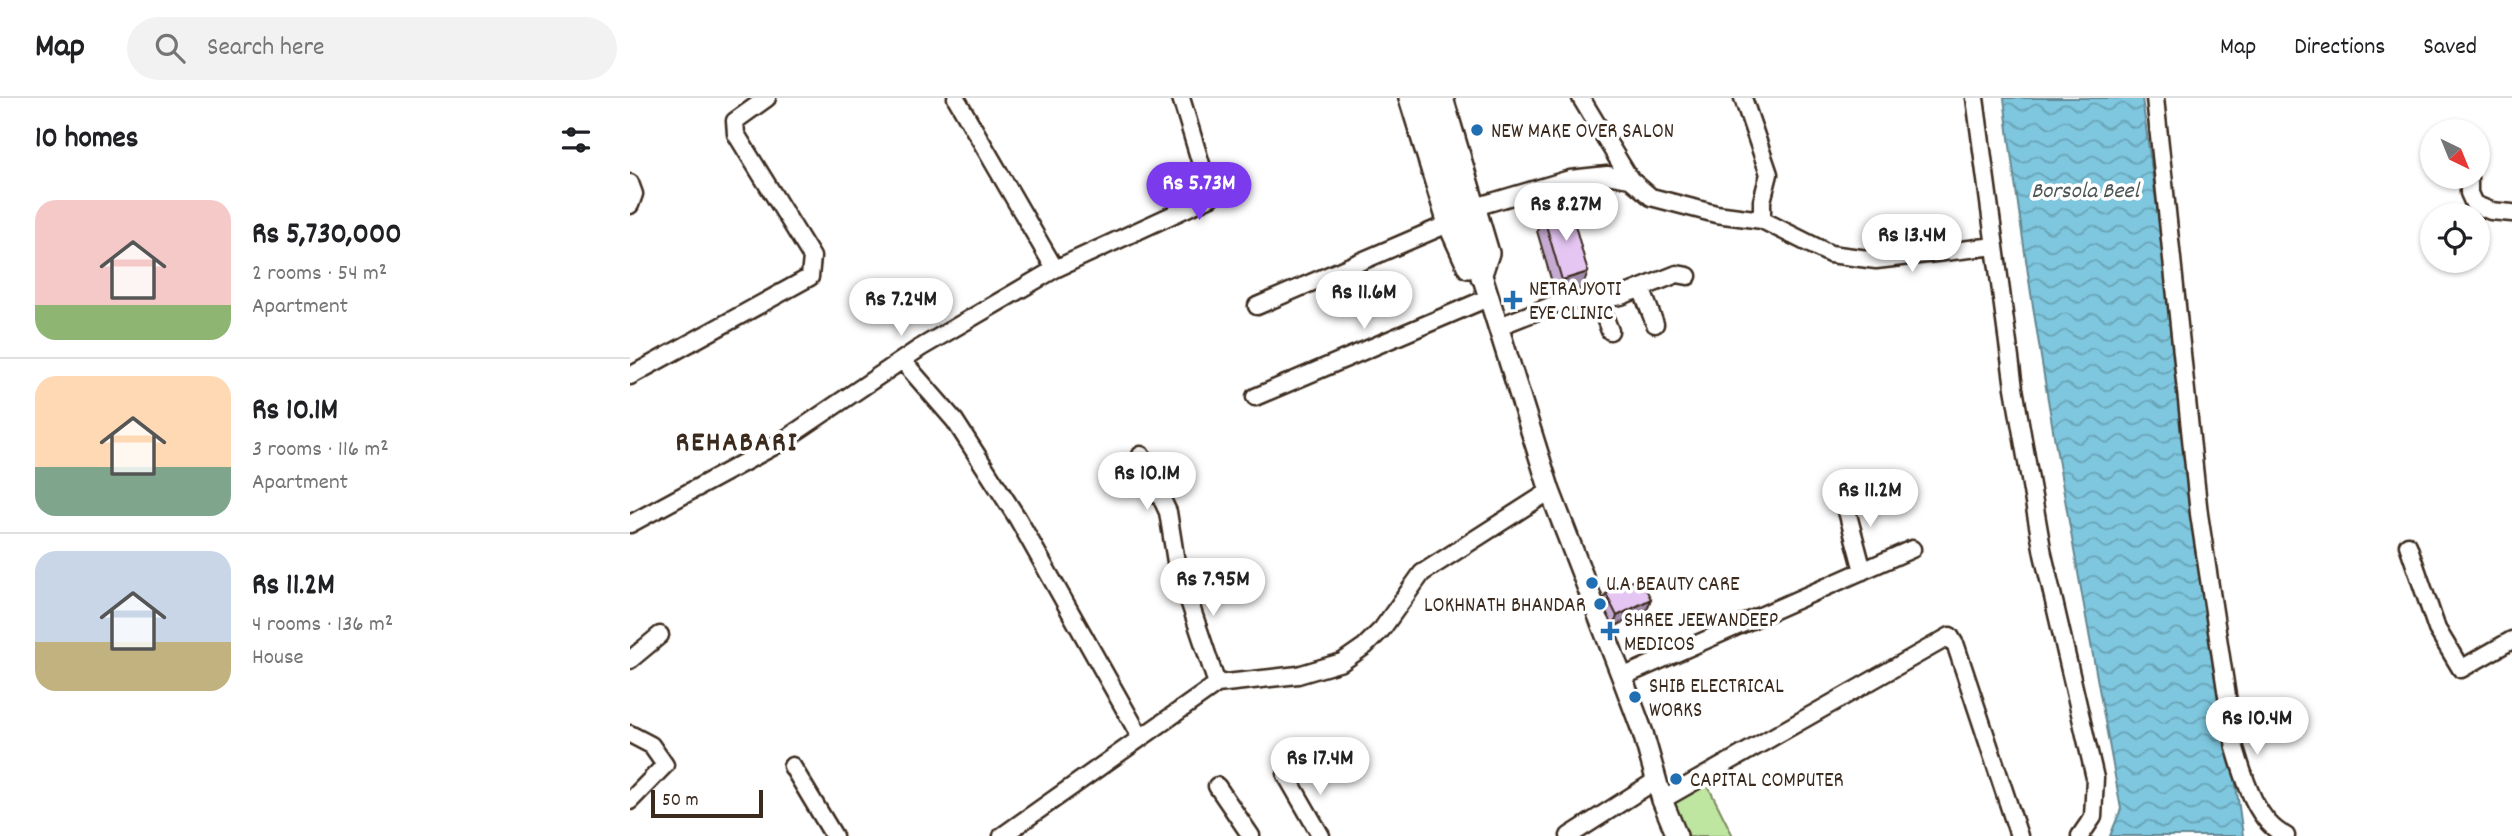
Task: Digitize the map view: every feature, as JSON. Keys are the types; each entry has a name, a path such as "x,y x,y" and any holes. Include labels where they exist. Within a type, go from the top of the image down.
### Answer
{"main road":[{"path":"1409,98 1448,224 1467,267 1480,277"},
{"path":"1426,98 1480,277 1550,491 1643,733 1662,800 1677,836"},
{"path":"1443,98 1489,253 1480,277"}],"street":[{"path":"630,376 810,276 812,257 736,134 735,121 767,98"},
{"path":"956,98 1055,269"},
{"path":"630,524 778,444 902,360 1055,269 1211,197 1181,98"},
{"path":"1581,98 1630,179 1651,197 1716,214 1762,220 1830,254 1876,260 1995,246"},
{"path":"1744,98 1769,174 1762,201 1762,220"},
{"path":"1975,98 2014,388 2043,554 2095,778 2093,817 2080,836"},
{"path":"2155,98 2199,514 2235,748 2246,784 2270,827 2286,836"},
{"path":"1475,207 1570,179 1607,175 1630,179"},
{"path":"630,183 634,194 630,205"},
{"path":"2469,189 2474,204 2491,211 2512,213"},
{"path":"1257,306 1448,224"},
{"path":"1497,327 1566,300 1598,300 1620,296 1677,274 1688,276"},
{"path":"1641,288 1655,324"},
{"path":"1255,397 1488,298"},
{"path":"1598,300 1610,331"},
{"path":"902,360 955,421 1018,519 1141,738"},
{"path":"1141,456 1168,512 1176,562 1217,684"},
{"path":"1002,836 1217,684 1298,675 1342,662 1365,646 1382,629 1422,573 1550,491"},
{"path":"1843,496 1863,571"},
{"path":"2408,545 2437,629 2461,669 2512,640"},
{"path":"1622,677 1912,550"},
{"path":"630,660 660,635"},
{"path":"1662,800 1950,636 1956,646 2019,836"},
{"path":"630,734 651,744 664,765 630,801"},
{"path":"792,766 834,836"},
{"path":"1286,775 1321,836"},
{"path":"1569,836 1656,781"},
{"path":"1217,786 1251,836"}],"green space":[{"path":"1706,782 1733,836 1680,836 1667,804"}],"water":[{"name":"Borsola Beel","path":"2004,98 2142,98 2243,836 2110,836 2121,809 2042,366"}],"building":[{"path":"1570,207 1588,272 1562,280 1543,215"},
{"path":"1640,577 1651,599 1617,616 1606,594"}],"place":[{"name":"NEW MAKE OVER SALON","path":"1477,130"},
{"name":"NETRAJYOTI EYE CLINIC","path":"1513,300"},
{"name":"U.A BEAUTY CARE","path":"1592,583"},
{"name":"LOKHNATH BHANDAR","path":"1600,604"},
{"name":"SHREE JEEWANDEEP MEDICOS","path":"1610,631"},
{"name":"SHIB ELECTRICAL WORKS","path":"1635,697"},
{"name":"CAPITAL COMPUTER","path":"1676,779"}],"district":[{"name":"REHABARI","path":"737,440"}]}
